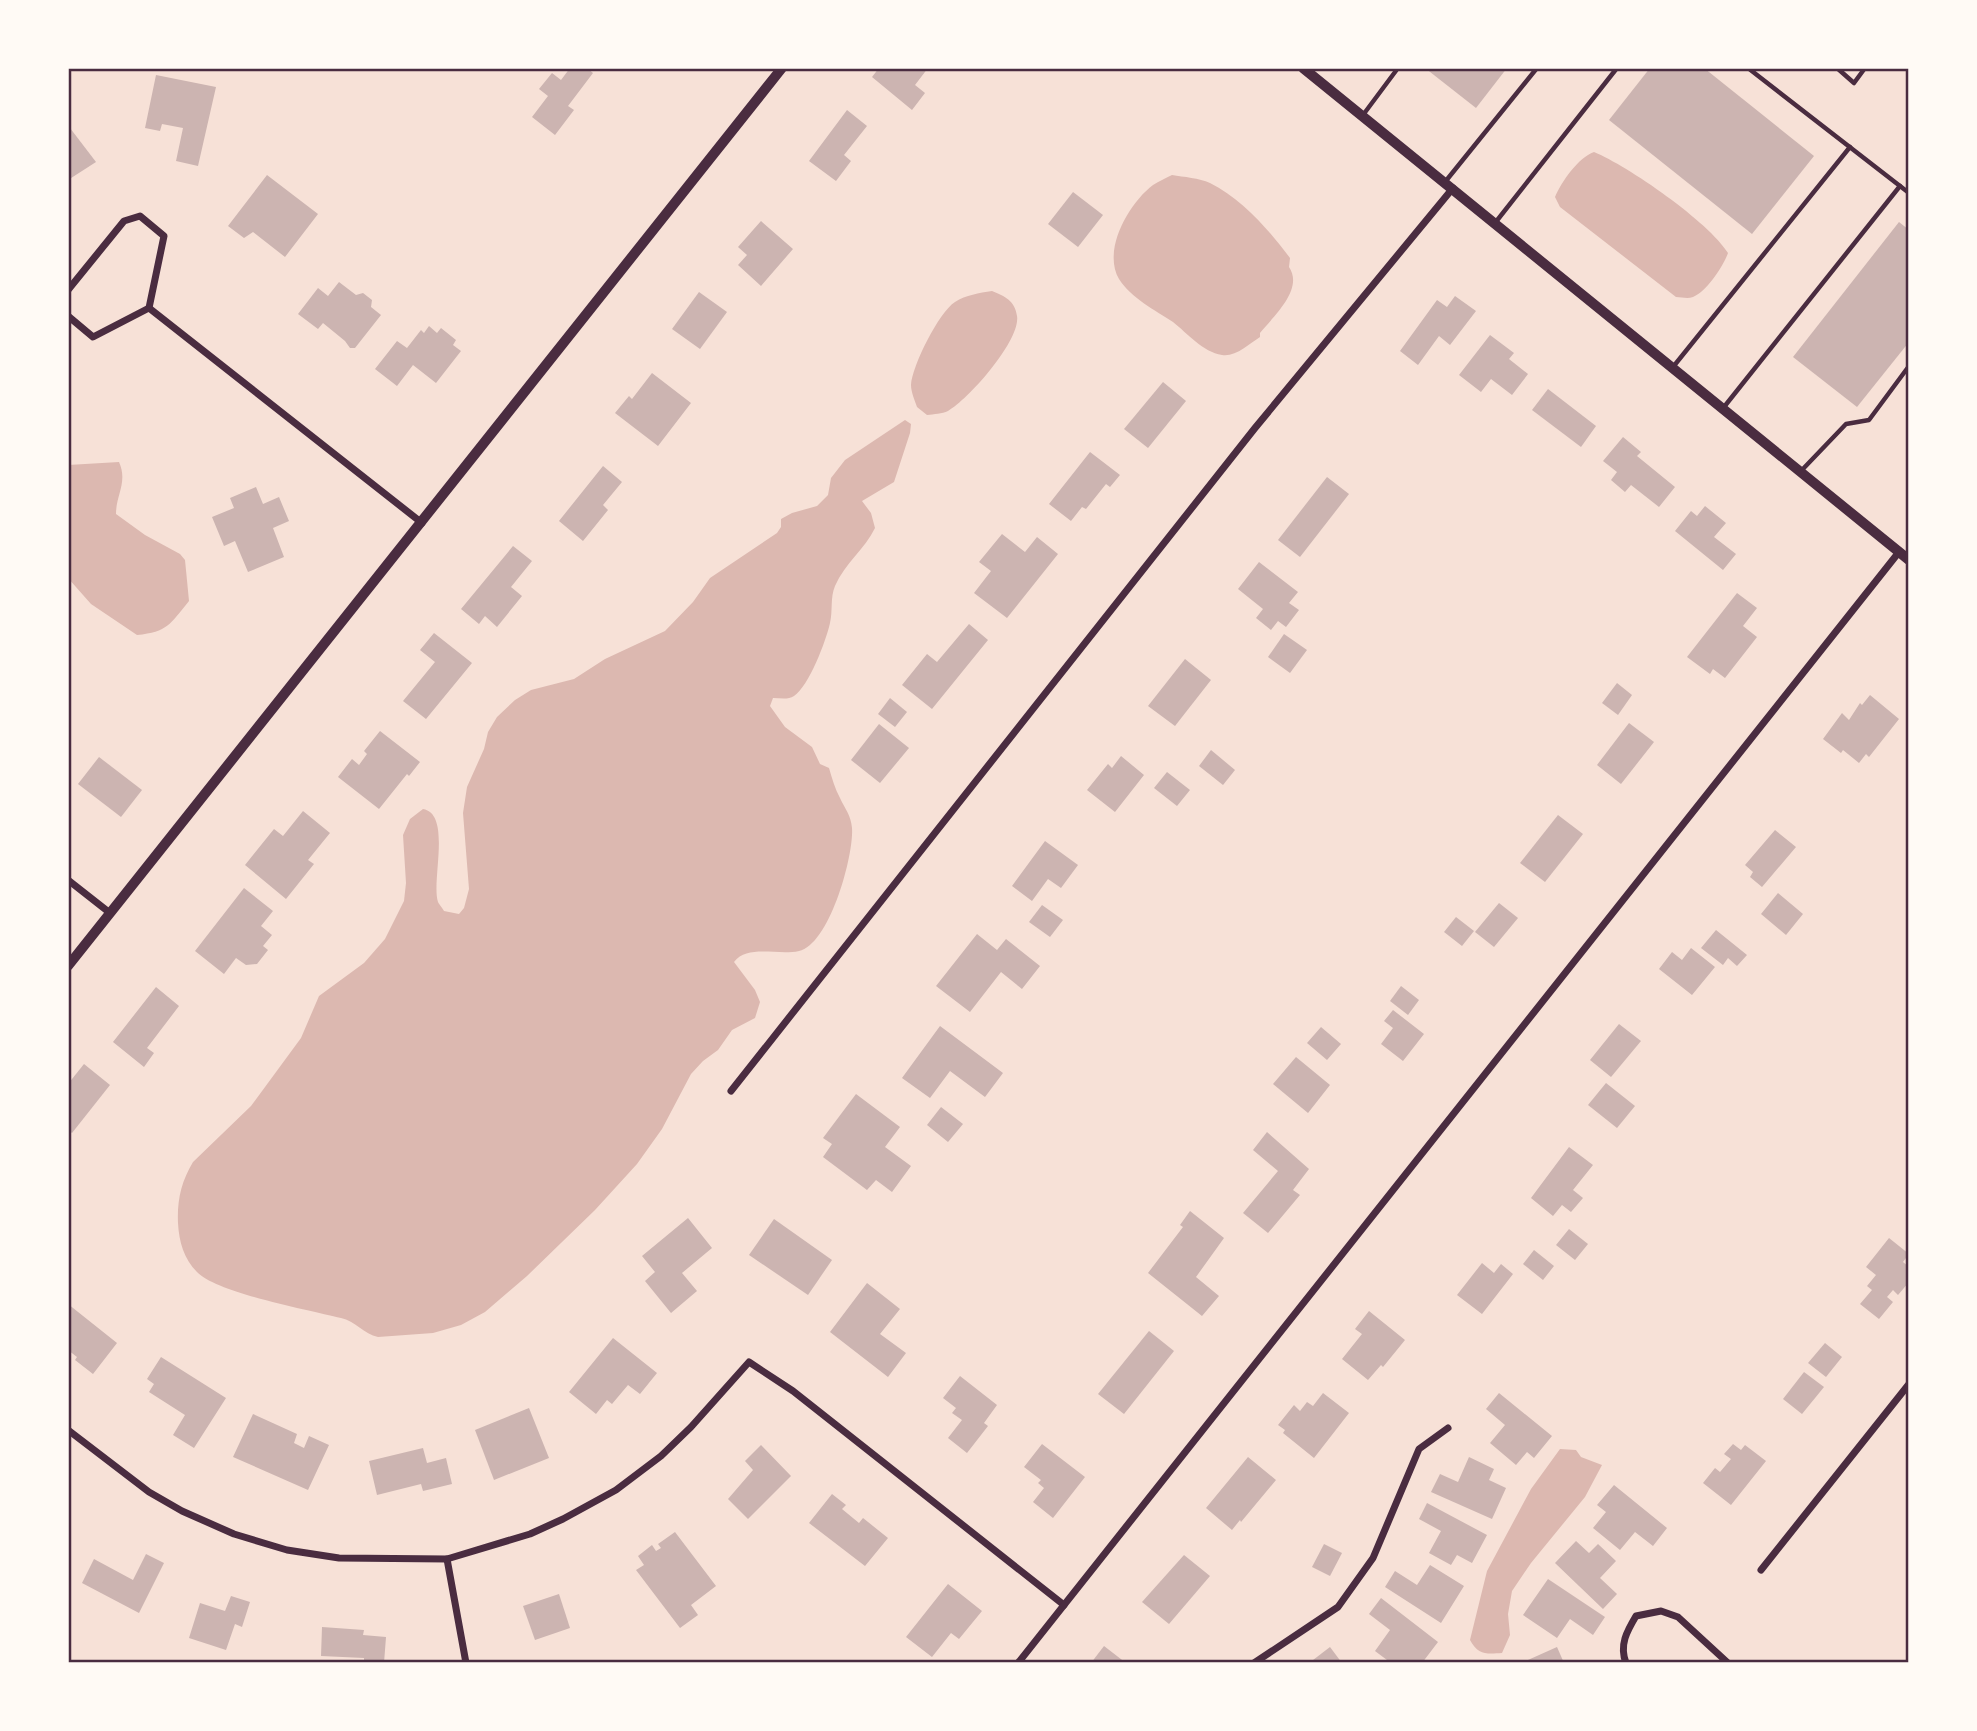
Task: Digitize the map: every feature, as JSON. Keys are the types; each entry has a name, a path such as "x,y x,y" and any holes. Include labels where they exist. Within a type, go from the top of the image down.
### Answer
{"street":[{"path":"68,966 782,68"},
{"path":"1303,68 1909,560"},
{"path":"731,1091 1449,185"},
{"path":"68,290 124,221 140,216 164,236 149,308"},
{"path":"149,308 422,523"},
{"path":"68,316 93,337 149,308"},
{"path":"1018,1663 1899,552"},
{"path":"68,880 110,913"},
{"path":"68,1430 149,1492 192,1516 234,1534 287,1550 339,1558 447,1559 530,1534 616,1490 671,1447 749,1362 793,1391 1064,1605"},
{"path":"1761,1570 1909,1384"},
{"path":"1254,1663 1338,1607 1373,1558 1419,1449 1448,1428"},
{"path":"447,1559 466,1663"},
{"path":"1626,1663 1624,1637 1636,1616 1661,1611 1678,1617 1728,1663"}],"lane":[{"path":"1362,116 1398,68"},
{"path":"1449,185 1537,68"},
{"path":"1496,223 1617,68"},
{"path":"1748,68 1909,193"},
{"path":"1837,68 1854,82 1865,68"},
{"path":"1673,368 1850,147"},
{"path":"1723,409 1900,186"},
{"path":"1800,472 1846,424 1869,420 1909,366"}],"shaded area":[{"path":"1594,152 1627,169 1667,196 1704,226 1728,253 1714,278 1698,294 1689,298 1676,297 1560,207 1555,197 1562,184 1576,165"},
{"path":"1172,175 1206,181 1222,190 1244,206 1264,226 1290,258 1293,284 1285,302 1260,333 1260,337 1232,354 1222,355 1202,346 1130,292 1119,279 1114,255 1116,241 1127,215 1153,185"},
{"path":"992,291 1009,300 1016,311 1016,326 1011,339 992,368 957,404 946,412 927,415 917,407 911,385 927,340 955,302"},
{"path":"905,420 911,424 910,433 894,482 862,501 871,513 875,528 835,586 830,623 816,663 800,691 789,698 773,698 770,706 785,727 812,747 820,764 829,768 850,819 852,841 838,897 821,933 810,945 799,951 747,953 734,962 755,990 760,1002 755,1018 732,1030 718,1050 691,1074 662,1129 637,1164 595,1210 527,1276 485,1312 461,1325 433,1333 378,1337 346,1320 223,1287 197,1272 183,1250 178,1223 178,1207 185,1177 193,1162 251,1106 301,1038 319,996 364,963 385,939 404,901 406,883 403,835 410,819 423,809 432,814 437,823 438,902 444,911 459,914 464,908 469,889 463,813 467,787 484,749 488,732 497,717 515,700 531,690 574,679 605,659 665,631 693,602 710,578 777,533 781,527 781,519 817,506 828,495 831,478 845,460"},
{"path":"119,462 122,482 116,514 145,535 180,554 185,560 189,601 168,626 147,634 137,635 91,604 68,578 68,465"},
{"path":"1560,1449 1576,1450 1581,1457 1602,1465 1585,1497 1531,1563 1512,1591 1508,1614 1510,1635 1502,1653 1483,1652 1470,1640 1487,1571 1531,1489"}],"building":[{"path":"570,68 587,68 593,73 568,106 574,110 555,135 532,117 548,96 539,89 552,73 561,80"},
{"path":"879,68 928,68 915,85 925,93 912,110 872,77"},
{"path":"1425,68 1507,68 1476,108"},
{"path":"1650,68 1704,68 1814,156 1752,234 1609,120"},
{"path":"156,75 216,87 198,166 176,161 183,128 162,124 160,131 145,128"},
{"path":"847,110 867,126 844,155 851,161 836,181 809,161"},
{"path":"70,128 96,162 68,180 68,129"},
{"path":"267,175 318,214 285,257 253,232 244,238 228,226"},
{"path":"1073,192 1103,215 1078,247 1048,224"},
{"path":"761,221 793,249 761,286 738,265 747,255 738,247"},
{"path":"1899,222 1909,230 1909,342 1857,407 1793,357"},
{"path":"339,282 356,295 363,293 372,300 371,307 381,315 355,348 350,348 323,323 318,329 298,314 318,288 328,296"},
{"path":"699,292 727,312 700,349 672,329"},
{"path":"1455,296 1476,311 1450,345 1439,336 1418,365 1400,351 1437,300 1447,307"},
{"path":"429,326 437,333 441,328 456,340 453,345 461,351 436,383 413,365 397,386 375,369 397,341 407,348 421,330 424,333"},
{"path":"1490,335 1514,353 1509,359 1528,374 1512,395 1491,379 1481,392 1459,375"},
{"path":"652,373 691,403 658,446 615,413 629,396 632,399"},
{"path":"1163,382 1186,401 1148,448 1124,429"},
{"path":"1548,389 1596,426 1581,447 1532,410"},
{"path":"1623,437 1641,452 1637,456 1675,487 1659,507 1631,485 1625,492 1611,480 1617,472 1603,461"},
{"path":"1090,452 1120,475 1110,487 1106,484 1086,509 1082,507 1071,521 1049,504"},
{"path":"603,466 622,482 603,505 608,510 583,541 559,521"},
{"path":"1327,477 1349,494 1300,557 1278,540"},
{"path":"256,487 263,504 279,497 289,521 273,528 284,557 248,572 235,541 224,546 212,517 234,508 230,498"},
{"path":"1705,506 1726,523 1714,537 1736,554 1723,570 1675,531 1691,511 1697,516"},
{"path":"1002,534 1025,552 1037,537 1058,554 1007,618 974,593 991,571 979,562"},
{"path":"513,546 532,561 511,587 522,596 497,627 485,616 479,624 461,609"},
{"path":"1259,562 1298,592 1289,603 1299,610 1286,627 1278,621 1271,630 1256,618 1263,609 1238,589"},
{"path":"1737,593 1757,608 1743,626 1757,637 1725,678 1713,669 1710,674 1687,657"},
{"path":"969,624 988,640 932,709 902,685 927,654 937,662"},
{"path":"434,633 472,663 426,719 403,701 435,662 420,650"},
{"path":"1284,634 1307,650 1290,673 1268,657"},
{"path":"1185,659 1211,680 1175,726 1148,706"},
{"path":"1617,683 1632,695 1618,715 1602,703"},
{"path":"1870,695 1899,719 1869,757 1866,754 1859,763 1823,739 1842,713 1849,720 1860,703 1862,705"},
{"path":"890,698 907,712 895,727 878,714"},
{"path":"1629,723 1654,742 1621,784 1597,765"},
{"path":"879,724 909,748 880,783 851,760"},
{"path":"380,731 420,762 379,809 338,777 352,759 359,765 367,754 364,751"},
{"path":"1211,750 1235,770 1223,785 1199,766"},
{"path":"1121,756 1144,775 1115,812 1087,790 1108,764 1112,768"},
{"path":"99,757 142,790 121,817 78,784"},
{"path":"1167,772 1190,790 1177,806 1154,788"},
{"path":"303,811 330,833 308,860 314,864 286,899 245,865 274,829 283,836"},
{"path":"1558,815 1583,834 1545,882 1520,863"},
{"path":"1775,830 1796,847 1762,887 1750,877 1753,872 1745,865"},
{"path":"1045,841 1078,865 1061,888 1048,879 1032,901 1012,886"},
{"path":"244,888 273,911 261,926 272,935 263,946 268,950 257,964 246,965 236,958 224,974 195,951"},
{"path":"1778,893 1803,914 1786,935 1761,914"},
{"path":"1499,903 1518,918 1494,947 1475,932"},
{"path":"1042,905 1063,920 1050,937 1029,922"},
{"path":"1456,917 1474,931 1462,946 1444,932"},
{"path":"1716,930 1747,955 1737,966 1728,958 1723,965 1701,948"},
{"path":"977,934 997,950 1006,939 1040,966 1022,989 1001,972 970,1012 936,986"},
{"path":"1691,948 1715,967 1692,995 1659,969 1672,952 1682,960"},
{"path":"1401,986 1419,1000 1408,1015 1390,1001"},
{"path":"156,987 179,1006 147,1048 154,1053 144,1067 113,1042"},
{"path":"1393,1010 1424,1034 1403,1061 1381,1044 1393,1028 1384,1021"},
{"path":"1619,1024 1641,1041 1611,1077 1590,1060"},
{"path":"940,1026 1003,1073 985,1097 950,1071 930,1098 902,1078"},
{"path":"1321,1027 1341,1044 1327,1060 1307,1043"},
{"path":"1296,1057 1330,1085 1308,1113 1273,1084"},
{"path":"84,1064 110,1085 72,1133 68,1130 68,1084"},
{"path":"1606,1083 1635,1106 1617,1128 1588,1105"},
{"path":"856,1094 900,1127 885,1147 911,1166 892,1192 876,1180 867,1190 823,1157 832,1144 823,1138"},
{"path":"941,1107 963,1124 948,1142 927,1125"},
{"path":"1267,1132 1309,1169 1293,1190 1300,1195 1268,1233 1243,1213 1278,1171 1253,1150"},
{"path":"1569,1147 1593,1165 1573,1190 1583,1198 1571,1212 1562,1205 1553,1216 1531,1198"},
{"path":"1190,1211 1224,1238 1196,1277 1219,1296 1202,1316 1148,1273 1183,1227 1180,1225"},
{"path":"688,1218 712,1248 682,1273 697,1291 671,1313 645,1281 655,1272 642,1256"},
{"path":"774,1219 832,1260 808,1295 749,1255"},
{"path":"1569,1229 1588,1244 1575,1260 1556,1245"},
{"path":"1889,1238 1909,1254 1903,1262 1909,1267 1909,1282 1898,1295 1893,1290 1887,1297 1893,1302 1879,1319 1860,1304 1872,1290 1867,1286 1876,1275 1866,1267"},
{"path":"1534,1250 1554,1266 1543,1280 1523,1264"},
{"path":"1482,1263 1494,1273 1501,1264 1513,1274 1482,1314 1457,1295"},
{"path":"867,1283 900,1309 880,1334 906,1353 888,1377 830,1332"},
{"path":"68,1304 117,1343 93,1374 75,1360 77,1357 68,1350"},
{"path":"1369,1311 1405,1340 1383,1367 1381,1365 1368,1380 1342,1359 1362,1334 1355,1329"},
{"path":"1149,1331 1174,1351 1124,1414 1098,1394"},
{"path":"613,1338 657,1373 640,1394 628,1385 612,1404 607,1400 596,1414 569,1392"},
{"path":"1825,1343 1842,1357 1826,1377 1808,1363"},
{"path":"161,1357 226,1398 194,1448 173,1435 185,1415 149,1392 154,1384 147,1379"},
{"path":"1804,1372 1824,1387 1802,1414 1783,1399"},
{"path":"960,1376 997,1405 984,1423 988,1426 967,1453 948,1438 962,1420 952,1413 956,1408 943,1398"},
{"path":"1323,1393 1349,1413 1314,1458 1283,1433 1285,1430 1278,1425 1294,1405 1300,1411 1307,1402 1313,1406"},
{"path":"1499,1393 1552,1436 1534,1458 1527,1452 1516,1465 1490,1443 1505,1425 1486,1409"},
{"path":"529,1408 549,1458 494,1480 475,1430"},
{"path":"253,1414 297,1434 294,1443 304,1448 309,1436 329,1445 308,1490 233,1457"},
{"path":"1042,1444 1085,1477 1053,1518 1033,1502 1044,1488 1038,1483 1041,1480 1024,1467"},
{"path":"1733,1444 1741,1450 1745,1445 1766,1461 1731,1505 1703,1483 1715,1468 1720,1472 1731,1459 1724,1454"},
{"path":"761,1445 791,1476 748,1519 728,1499 753,1470 745,1461"},
{"path":"423,1448 427,1463 446,1458 452,1484 423,1491 421,1484 377,1495 369,1461"},
{"path":"1248,1457 1276,1480 1232,1530 1206,1508"},
{"path":"1469,1457 1494,1469 1489,1480 1506,1488 1492,1519 1431,1492 1440,1474 1458,1482"},
{"path":"1614,1485 1667,1528 1653,1546 1635,1532 1620,1550 1593,1528 1606,1512 1597,1505"},
{"path":"832,1494 846,1505 842,1509 859,1523 863,1518 888,1538 865,1566 809,1523"},
{"path":"1427,1503 1487,1535 1472,1563 1457,1555 1451,1565 1429,1553 1441,1531 1419,1519"},
{"path":"675,1532 716,1586 691,1605 698,1615 680,1628 636,1570 644,1565 638,1556 652,1545 656,1551 661,1548 658,1544"},
{"path":"1576,1541 1589,1553 1598,1544 1616,1561 1600,1578 1617,1594 1603,1609 1555,1563"},
{"path":"1324,1544 1342,1553 1330,1576 1312,1567"},
{"path":"146,1554 164,1563 139,1613 82,1583 94,1559 133,1580"},
{"path":"1184,1555 1210,1576 1169,1624 1142,1602"},
{"path":"1430,1565 1464,1586 1441,1623 1385,1587 1395,1571 1417,1585"},
{"path":"1548,1579 1605,1617 1593,1635 1570,1619 1557,1638 1523,1615"},
{"path":"948,1584 982,1611 959,1639 951,1633 932,1657 906,1637"},
{"path":"559,1594 570,1628 535,1640 523,1606"},
{"path":"231,1596 250,1602 242,1627 235,1624 226,1650 189,1638 200,1603 225,1611"},
{"path":"1381,1598 1438,1642 1422,1663 1391,1663 1375,1651 1390,1630 1369,1614"},
{"path":"322,1627 364,1630 363,1635 386,1637 384,1663 364,1663 364,1658 321,1656"},
{"path":"1104,1646 1126,1663 1091,1663"},
{"path":"1330,1647 1342,1663 1316,1663 1313,1660"},
{"path":"1557,1647 1564,1663 1521,1663"}]}
